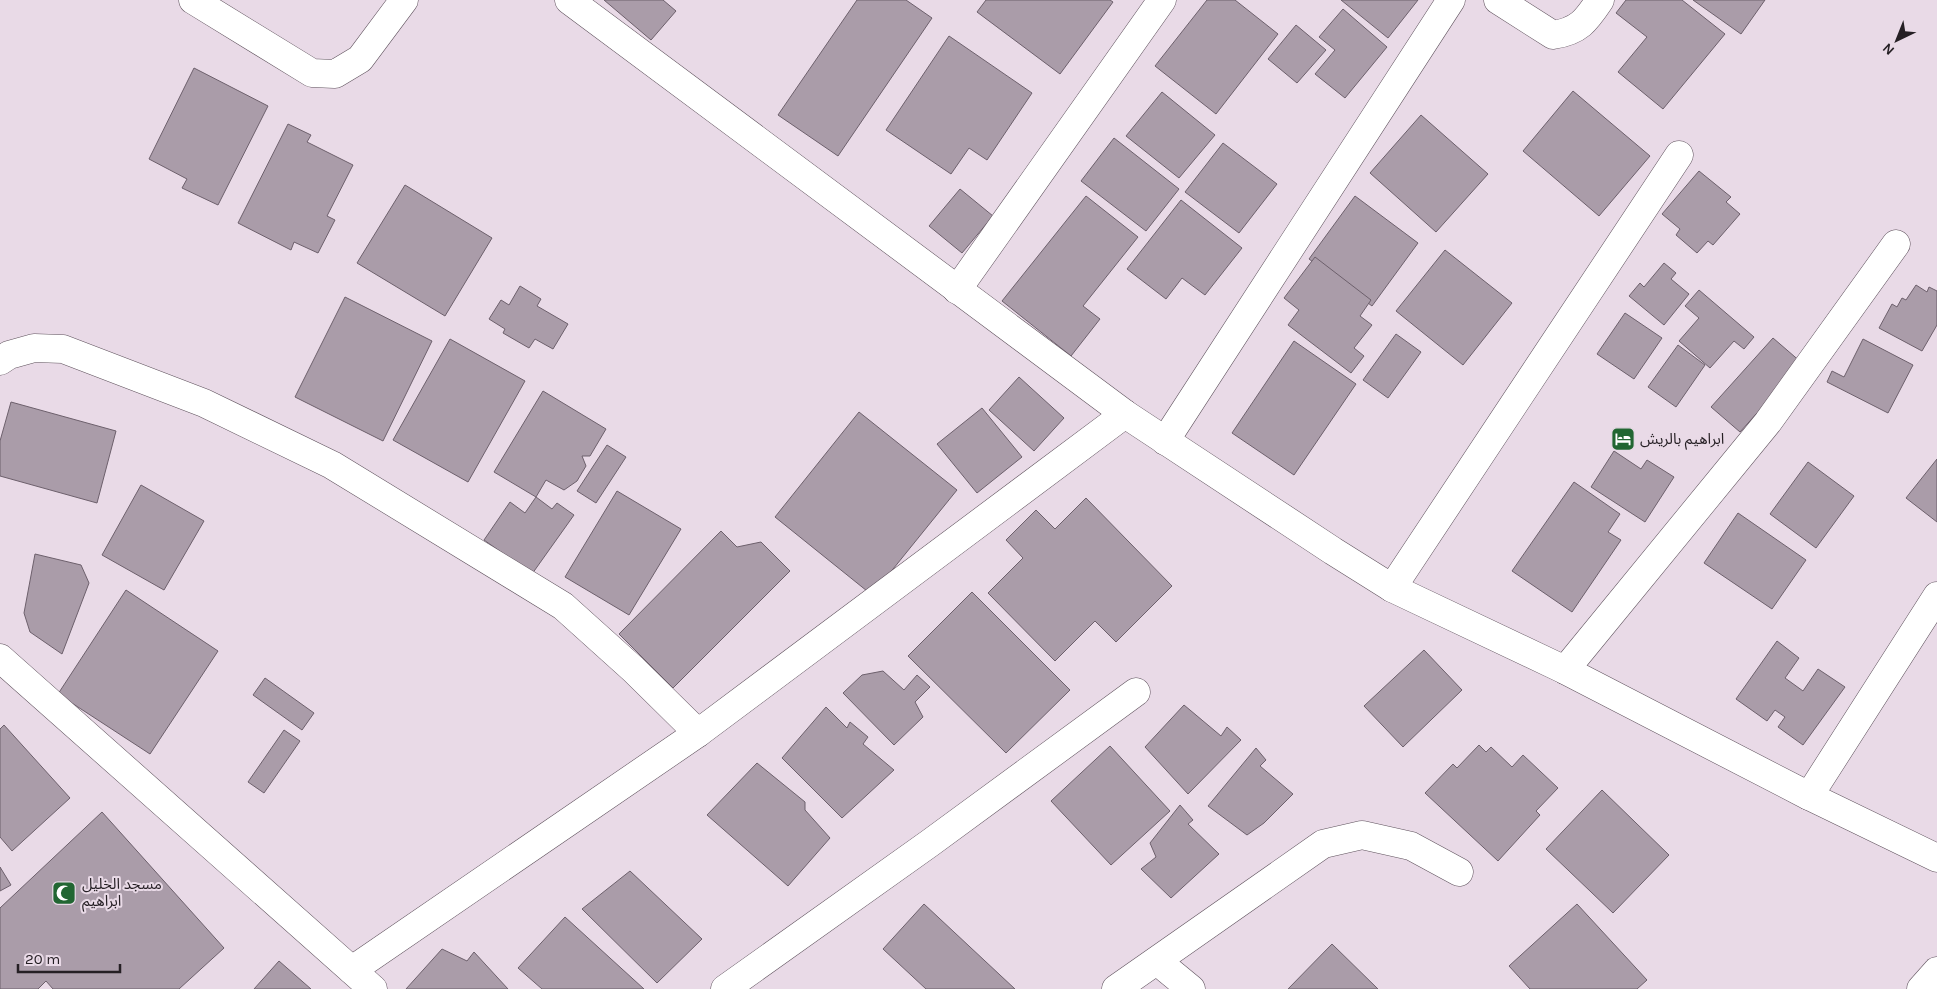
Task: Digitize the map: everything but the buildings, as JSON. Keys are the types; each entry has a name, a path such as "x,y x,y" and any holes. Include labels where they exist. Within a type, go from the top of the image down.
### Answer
{"street":[{"path":"193,0 312,73 335,74 360,58 404,0"},
{"path":"569,0 1125,414 1392,588 1565,670 1809,796 1937,858"},
{"path":"956,290 1162,0"},
{"path":"1165,441 1451,0"},
{"path":"1498,0 1552,35 1567,33 1583,24 1600,0"},
{"path":"1392,588 1679,155"},
{"path":"1565,670 1768,422 1896,244"},
{"path":"0,361 9,355 34,348 63,348 204,403 332,464 563,606 633,669 698,733"},
{"path":"352,970 698,733 1125,414"},
{"path":"1809,796 1937,596"},
{"path":"0,658 373,989"},
{"path":"725,989 930,843 1136,692"},
{"path":"1116,989 1323,844 1362,835 1411,846 1459,872"},
{"path":"1157,960 1191,989"},
{"path":"1921,989 1937,971"}],"place":[{"name":"ابراهيم بالريش","path":"1623,439"},
{"name":"مسجد الخليل ابراهيم","path":"64,893"}]}
